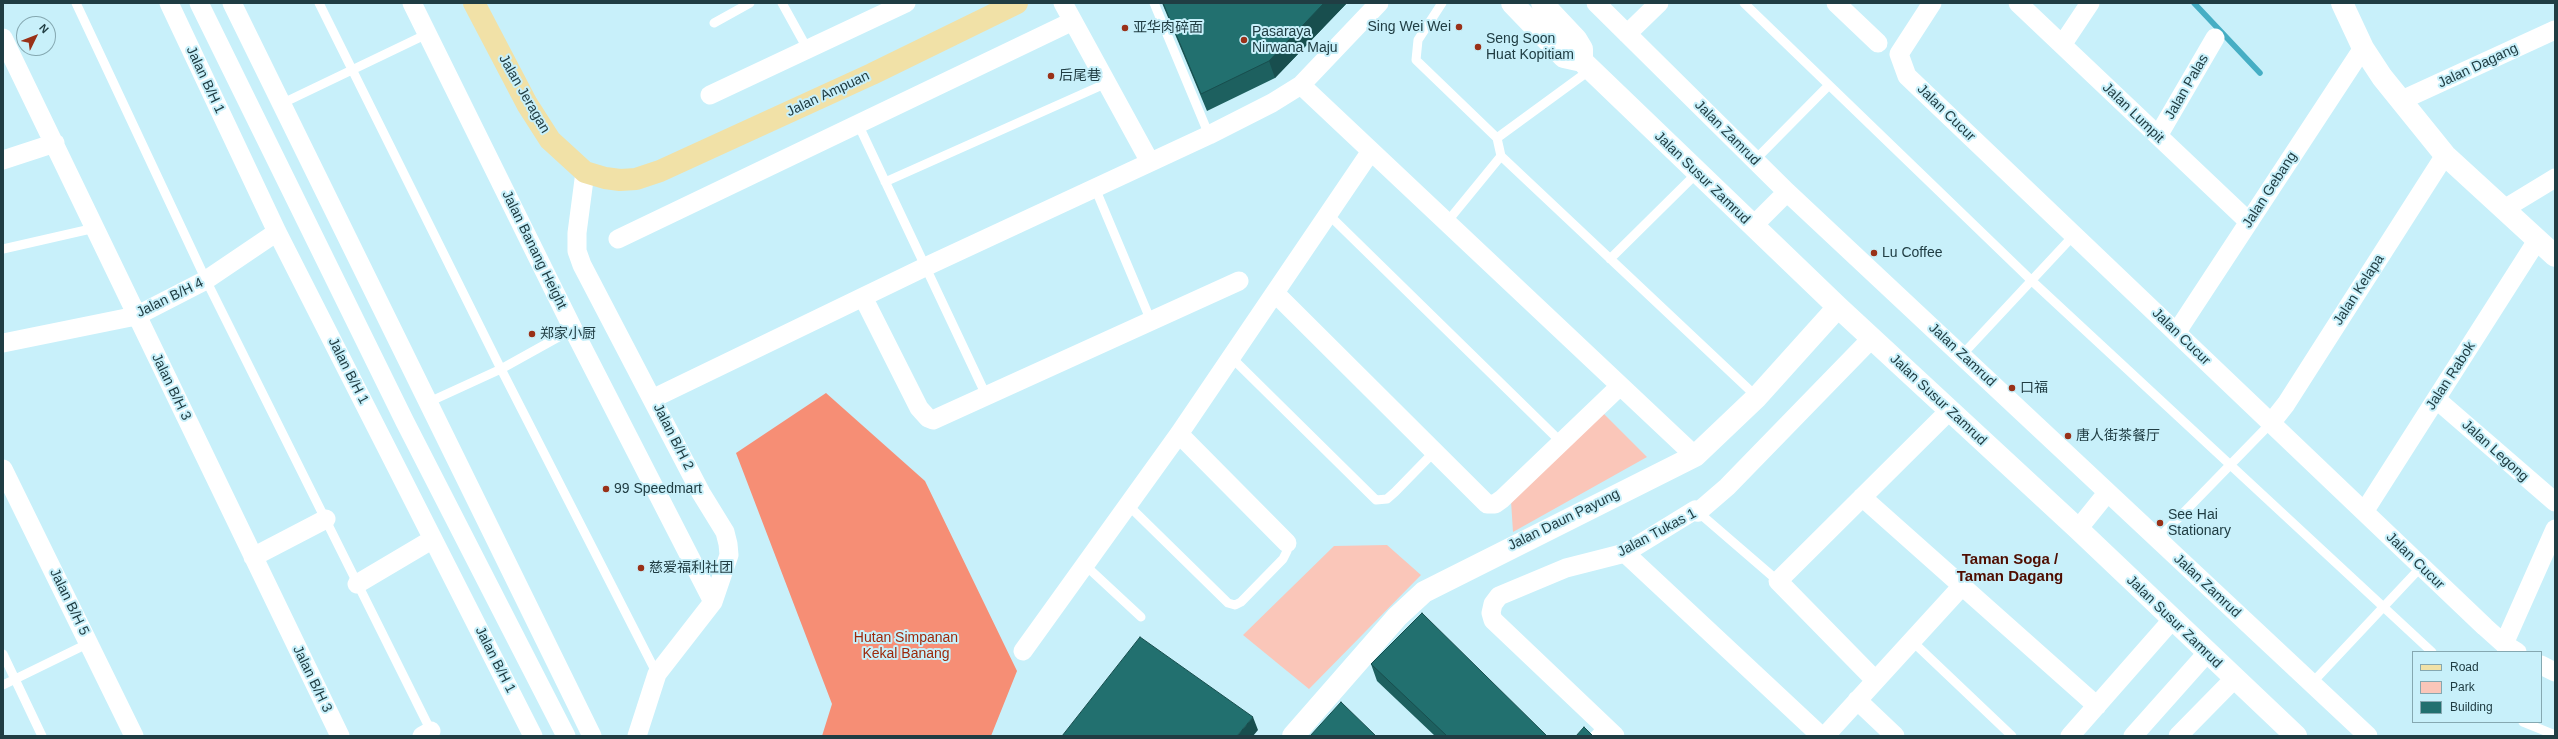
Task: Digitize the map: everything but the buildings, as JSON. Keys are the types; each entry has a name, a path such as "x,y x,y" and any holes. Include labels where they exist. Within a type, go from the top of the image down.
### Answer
{"main road":[{"name":"Jalan Ampuan","path":"636,179 660,171 872,74 1016,3"},
{"name":"Jalan Jeragan","path":"478,4 527,104 550,140 585,172 605,178 636,179"}],"street":[{"name":"Jalan B/H 1","path":"169,3 277,232 533,736"},
{"path":"198,3 405,422 566,736"},
{"path":"232,3 431,405 592,736"},
{"name":"Jalan Banang Height","path":"412,3 573,329 713,602"},
{"path":"710,95 906,3"},
{"path":"654,398 925,267 1209,135 1301,85 1379,3"},
{"path":"1512,3 1564,57 1586,66"},
{"path":"1542,3 1576,39 1582,49 1586,66"},
{"name":"Jalan Zamrud","path":"1596,3 1787,192 2368,736"},
{"path":"1627,34 1659,3"},
{"path":"1836,3 1878,43"},
{"name":"Jalan Cucur","path":"1932,3 1899,54 1907,76 2421,567 2511,648"},
{"name":"Jalan Lumpit","path":"2018,3 2249,222"},
{"path":"2062,45 2090,3"},
{"path":"2342,3 2363,48 2400,101 2445,155 2555,256"},
{"path":"618,239 858,124 1070,9 1107,83 1150,162"},
{"name":"Jalan Dagang","path":"2400,101 2555,30"},
{"name":"Jalan B/H 3","path":"3,38 340,736"},
{"name":"Jalan Palas","path":"2158,136 2215,38"},
{"name":"Jalan Gebang","path":"2176,333 2363,48"},
{"name":"Jalan Susur Zamrud","path":"1586,66 1838,307 2078,528 2172,620 2296,736"},
{"path":"1301,85 1695,456"},
{"path":"3,160 55,143"},
{"path":"1023,651 1179,434 1371,151"},
{"name":"Jalan Kelapa","path":"2270,423 2286,404 2445,155"},
{"name":"Jalan B/H 2","path":"585,172 577,233 577,251 582,265 654,398 702,493 725,532 729,554 713,602 657,674 638,736"},
{"path":"2504,209 2555,178"},
{"path":"1753,226 1787,192"},
{"name":"Jalan B/H 4","path":"3,344 136,316 206,280 277,232"},
{"name":"Jalan Rabok","path":"2364,512 2538,239"},
{"path":"863,297 919,408 928,418 933,420 1239,281"},
{"path":"1274,293 1488,504 1495,504 1620,386"},
{"name":"Jalan Daun Payung","path":"1292,736 1398,617 1424,592 1695,456 1757,397 1838,307"},
{"name":"Jalan Tukas 1","path":"1604,732 1493,620 1491,613 1493,604 1499,596 1566,568 1625,553 1695,510 1698,512 1727,487 1872,338"},
{"name":"Jalan Legong","path":"2436,399 2555,502"},
{"path":"405,422 431,405"},
{"path":"1875,680 1778,581 1950,411"},
{"path":"1179,434 1287,543"},
{"name":"Jalan B/H 5","path":"3,469 134,736"},
{"path":"2078,528 2107,493"},
{"path":"1862,497 2097,706"},
{"path":"253,557 326,519"},
{"path":"2511,648 2555,529"},
{"path":"357,584 433,539"},
{"path":"1625,553 1821,736"},
{"path":"1825,736 1962,586"},
{"path":"2070,736 2172,620"},
{"path":"2133,736 2207,653"},
{"path":"2542,666 2555,672"},
{"path":"2178,736 2234,679"},
{"path":"1857,700 1895,736"}],"lane":[{"path":"76,3 206,280 326,519 429,734"},
{"path":"319,3 501,369 657,674"},
{"path":"714,23 750,3"},
{"path":"782,3 808,50"},
{"path":"1154,3 1209,135"},
{"path":"1442,3 1418,40 1416,60 1496,138 1501,156 1757,397"},
{"path":"1744,3 2032,281 2431,651"},
{"path":"281,104 352,72 427,34"},
{"path":"1496,138 1586,66"},
{"path":"886,182 1107,83"},
{"path":"1755,160 1829,85"},
{"path":"858,124 986,395"},
{"path":"1446,222 1501,156"},
{"path":"1610,259 1697,173"},
{"path":"1095,188 1151,321"},
{"path":"1328,214 1561,442"},
{"path":"3,249 95,228"},
{"path":"1962,355 2074,235"},
{"path":"431,405 501,369 573,329"},
{"path":"1231,357 1376,500 1387,499 1434,452"},
{"path":"2157,540 2270,423"},
{"path":"1128,505 1228,603 1235,605 1241,602 1283,559 1287,551 1287,543"},
{"path":"1698,512 1778,581"},
{"path":"1085,565 1140,617"},
{"path":"2312,683 2421,567"},
{"path":"1912,641 2012,736"},
{"path":"3,685 89,643"},
{"path":"3,654 42,736"},
{"path":"2525,723 2555,735"}],"green space":[{"name":"Hutan Simpanan Kekal Banang","path":"826,393 925,481 1017,671 991,736 822,736 832,704 736,453"},
{"path":"1602,412 1647,457 1513,532 1511,501"},
{"path":"1387,545 1421,575 1309,689 1243,635 1334,546"}],"waterway":[{"path":"2194,3 2260,73"}],"place":[{"name":"Sing Wei Wei","path":"1459,27"},
{"name":"亚华肉碎面","path":"1125,28"},
{"name":"Pasaraya Nirwana Maju","path":"1244,40"},
{"name":"Seng Soon Huat Kopitiam","path":"1478,47"},
{"name":"后尾巷","path":"1051,76"},
{"name":"Lu Coffee","path":"1874,253"},
{"name":"郑家小厨","path":"532,334"},
{"name":"口福","path":"2012,388"},
{"name":"唐人街茶餐厅","path":"2068,436"},
{"name":"99 Speedmart","path":"606,489"},
{"name":"See Hai Stationary","path":"2160,523"},
{"name":"慈爱福利社团","path":"641,568"}],"district":[{"name":"Taman Soga / Taman Dagang","path":"2010,568"}]}
